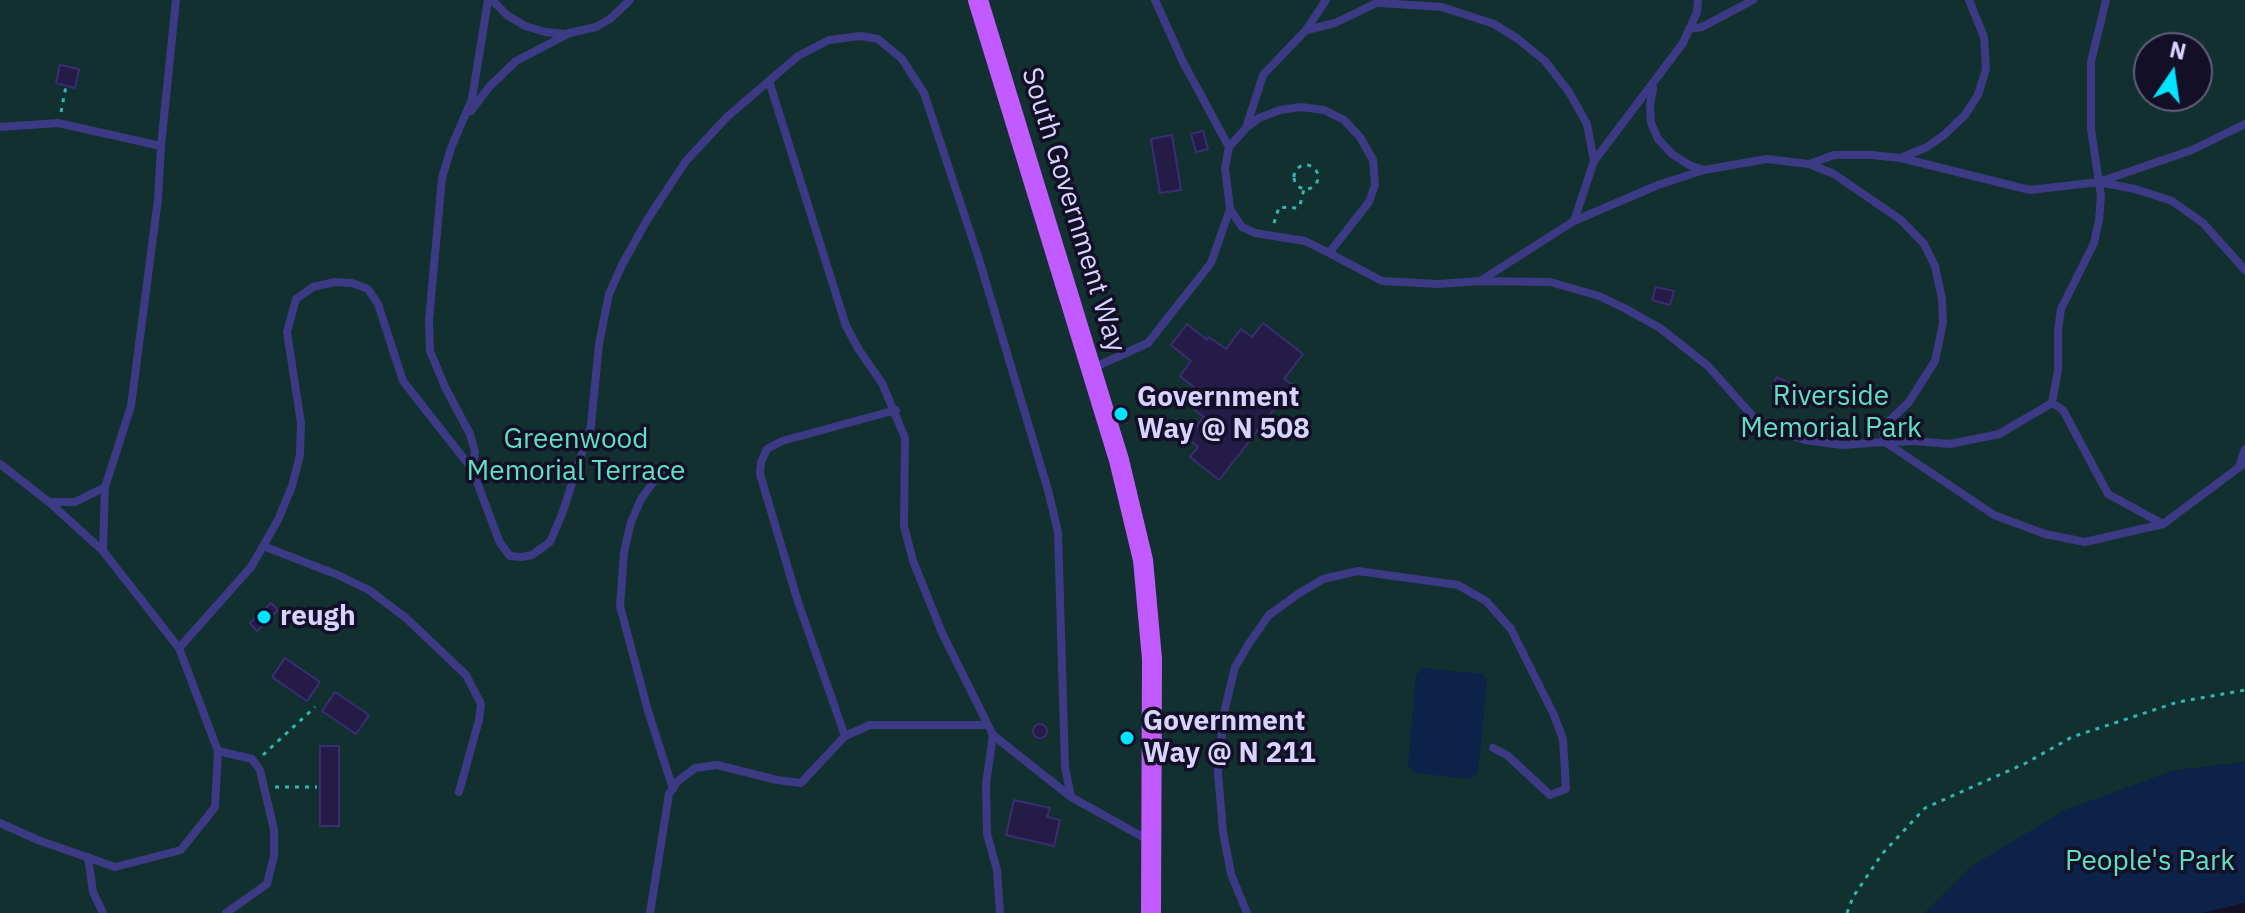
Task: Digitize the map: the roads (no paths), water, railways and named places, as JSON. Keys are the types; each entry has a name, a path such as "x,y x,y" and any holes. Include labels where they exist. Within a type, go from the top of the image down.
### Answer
{"main road":[{"name":"South Government Way","path":"978,0 1092,368 1119,460 1143,560 1152,659 1151,913"}],"lane":[{"path":"103,551 105,487 131,406 158,199 176,0"},
{"path":"490,0 525,26 545,32 570,33 596,27 610,19 630,0"},
{"path":"466,118 490,0"},
{"path":"1155,0 1183,62 1229,147"},
{"path":"1246,128 1263,75 1306,30 1326,0"},
{"path":"1574,221 1594,161 1683,43 1697,12 1698,0"},
{"path":"1689,29 1702,27 1753,0"},
{"path":"1901,158 1927,147 1944,135 1965,115 1978,95 1986,69 1984,37 1969,0"},
{"path":"1230,209 1242,227 1255,233 1305,241 1382,281 1438,284 1550,282 1599,296 1660,328 1708,366 1757,421 1773,430 1805,440 1842,445 1915,441 1950,444 1999,434 2052,403 2058,370 2061,309 2094,243 2101,196 2091,129 2091,62 2106,0"},
{"path":"1306,30 1335,23 1381,1 1442,7 1494,24 1545,61 1569,92 1587,124 1594,161"},
{"path":"472,469 475,452 470,434 430,351 429,320 442,178 451,148 466,118 489,87 516,61 570,33"},
{"path":"179,648 251,567 292,486 300,455 301,423 287,332 296,299 313,287 335,282 352,283 368,289 378,304 403,381 472,469 500,543 510,556 532,555 550,542 562,514 591,426 599,344 609,294 647,220 686,161 727,117 798,56 829,40 861,36 878,39 902,59 924,93 978,256 1048,490 1058,532 1065,767 1071,797"},
{"path":"769,81 846,326 882,383 896,410 905,438 904,526 913,561 943,635 987,725 993,735 1071,797 1151,842"},
{"path":"1654,83 1651,123 1658,139 1672,154 1704,170"},
{"path":"1092,368 1148,343 1211,263 1230,209 1225,168 1229,147 1259,118 1280,110 1301,107 1324,110 1344,120 1360,137 1373,160 1375,185 1369,202 1329,253"},
{"path":"0,127 58,123 161,146"},
{"path":"1809,164 1834,155 1901,158 2030,190 2099,182 2192,150 2245,124"},
{"path":"1480,281 1574,221 1658,185 1704,170 1767,159 1809,164 1834,174 1901,220 1924,244 1935,266 1943,323 1935,361 1909,402 1882,428 1885,442 1994,515 2045,534 2085,542 2163,524 2242,465 2245,449"},
{"path":"2099,182 2172,201 2203,223 2245,270"},
{"path":"2052,403 2063,410 2108,494 2163,524"},
{"path":"845,736 798,602 760,474 761,462 767,449 782,441 896,410"},
{"path":"0,464 49,502 103,551 179,648 218,751 215,807 181,850 115,867 0,823"},
{"path":"666,471 641,499 631,522 624,552 620,606 673,789"},
{"path":"49,502 75,502 105,487"},
{"path":"263,546 369,590 406,618 466,675 481,704 459,792"},
{"path":"1247,913 1231,874 1223,832 1218,773 1224,713 1235,667 1250,642 1269,615 1298,594 1323,579 1358,571 1458,585 1486,601 1511,629 1553,713 1563,739 1566,789 1550,795 1507,755 1493,748"},
{"path":"650,913 669,794 678,781 695,768 717,765 801,783 845,736 870,725 987,725"},
{"path":"993,735 986,784 987,834 997,870 1000,913"},
{"path":"218,751 252,759 260,770 274,830 274,856 267,884 226,913"},
{"path":"88,857 93,892 103,913"}],"water":[{"path":"1423,668 1483,674 1487,680 1478,773 1471,779 1415,773 1408,765 1416,675"},
{"name":"People's Park","path":"2245,762 2245,903 2202,913 1925,913 1972,866 2065,810 2172,771"}],"place":[{"name":"Government Way @ N 508","path":"1121,414"},
{"name":"reugh","path":"264,617"},
{"name":"Government Way @ N 211","path":"1127,738"}],"park label":[{"name":"Riverside Memorial Park","path":"1831,413"},
{"name":"Greenwood Memorial Terrace","path":"576,456"}]}
